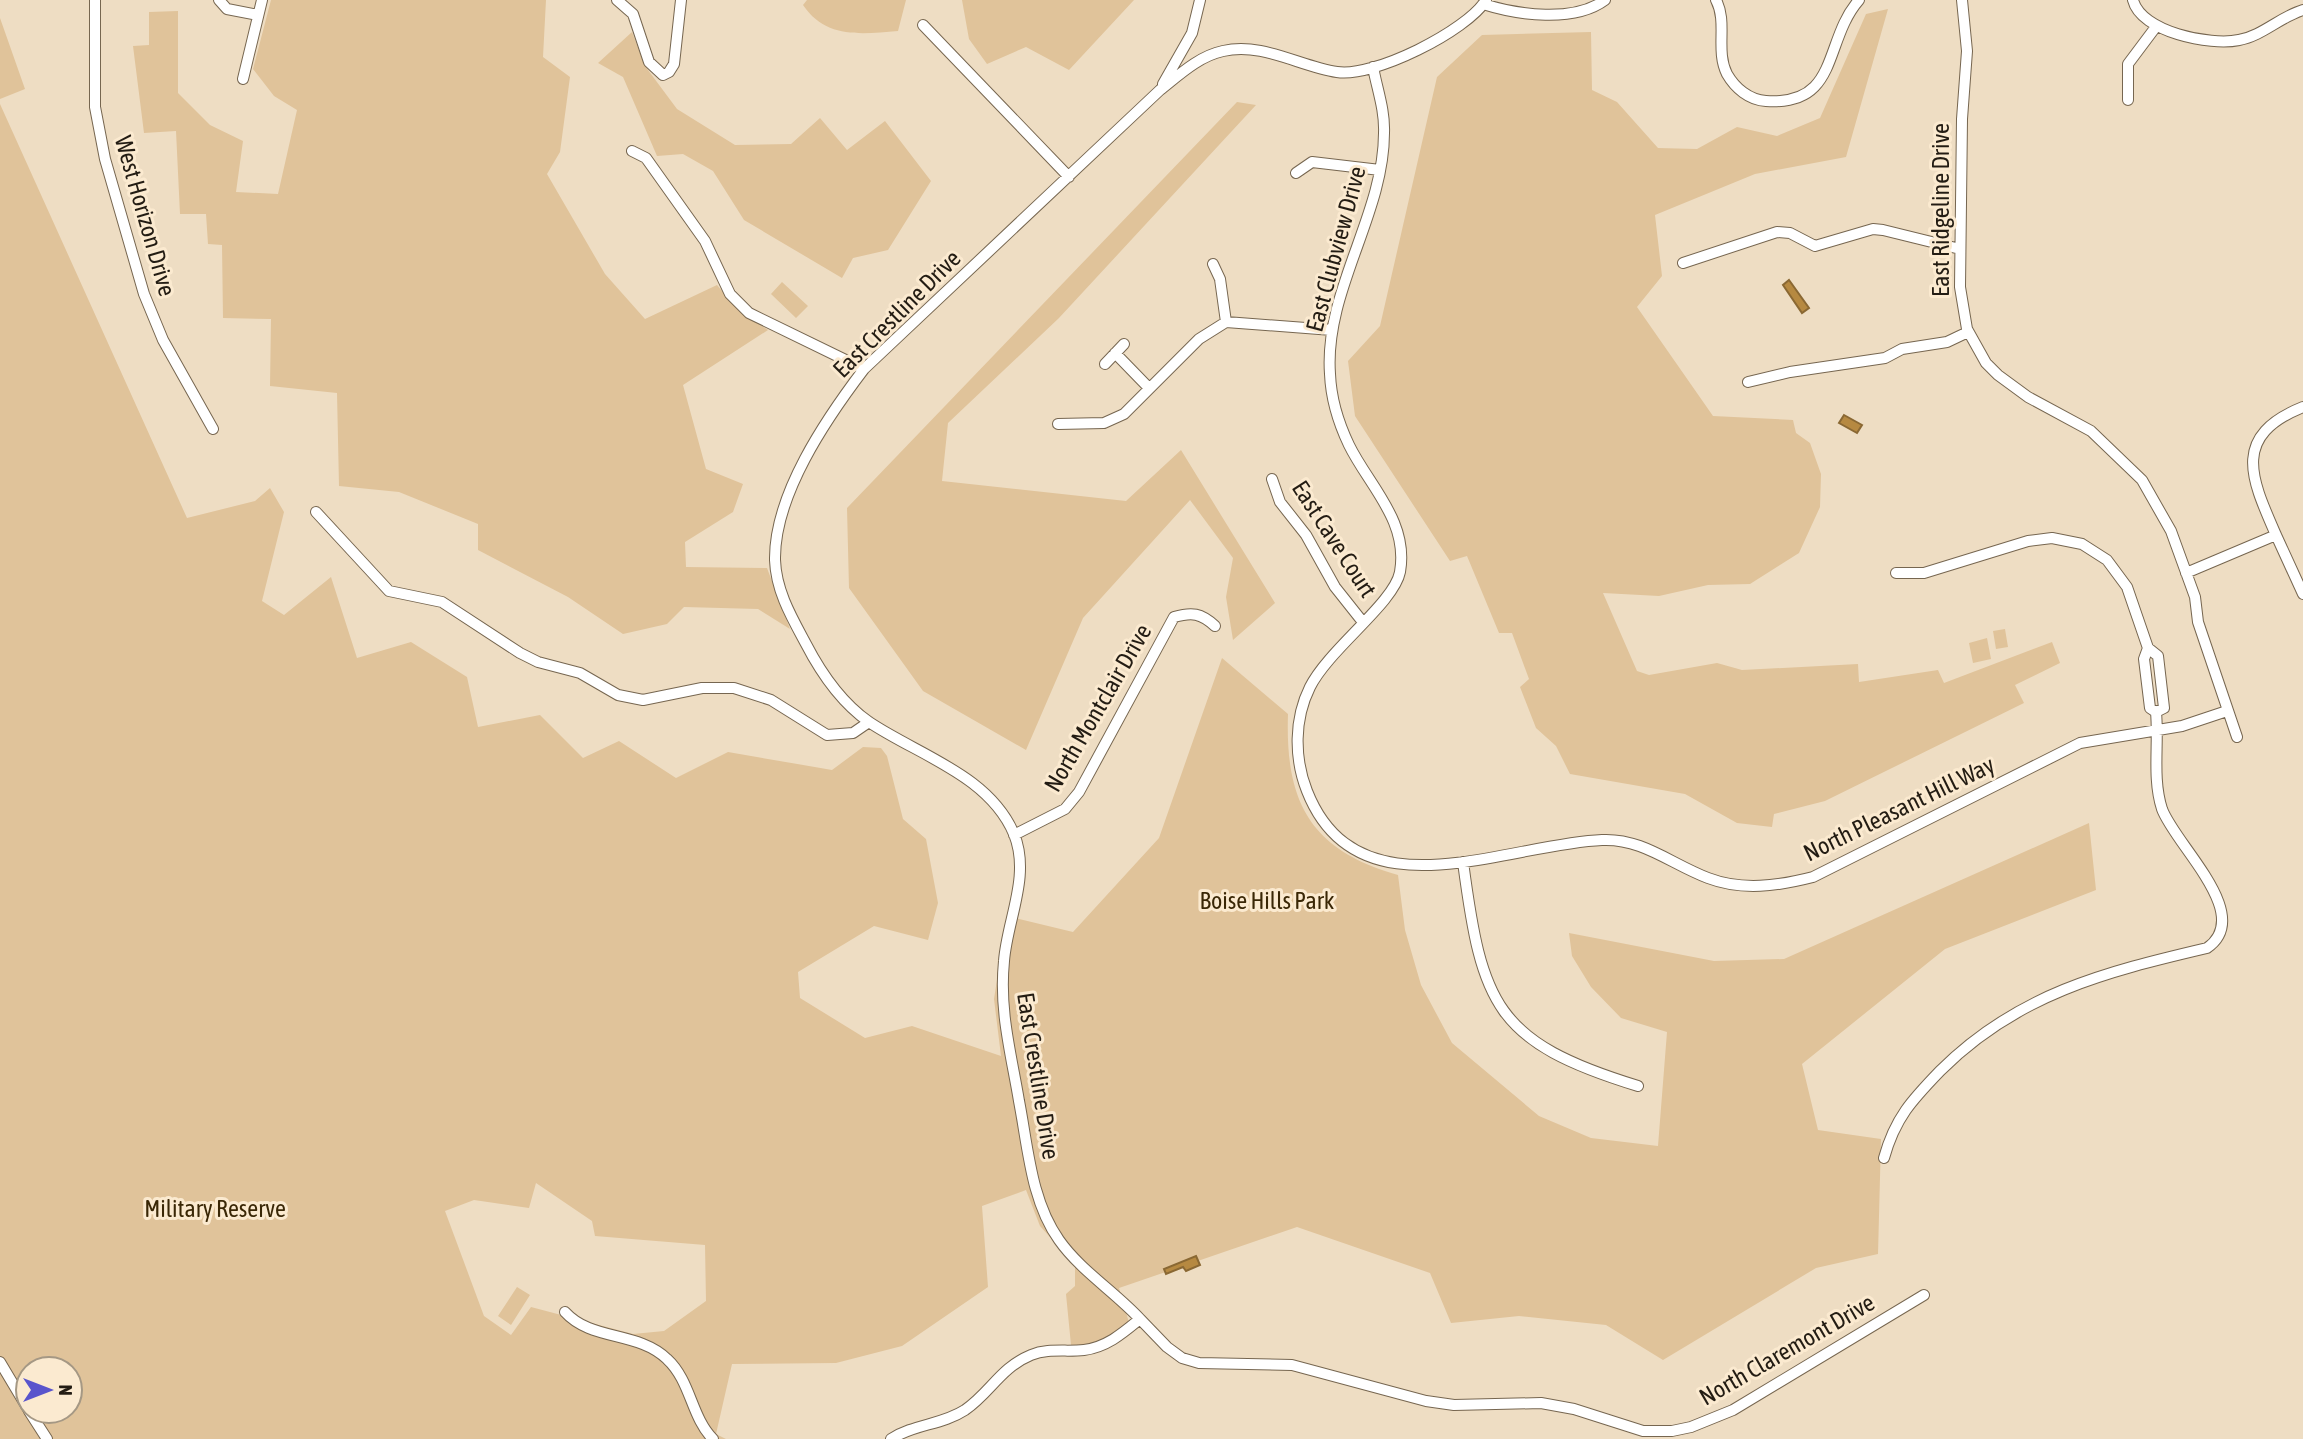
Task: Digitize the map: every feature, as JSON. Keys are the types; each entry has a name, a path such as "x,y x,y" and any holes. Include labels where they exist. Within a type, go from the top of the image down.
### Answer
{"street":[{"name":"West Horizon Drive","path":"95,0 95,107 105,159 144,294 163,340 213,429"},
{"path":"219,0 227,9 258,15"},
{"path":"243,79 262,0"},
{"path":"617,0 633,14 649,62 663,75 669,72 674,64 681,0"},
{"path":"1160,90 1192,33 1200,0"},
{"path":"1160,90 1205,56 1223,51 1243,48 1266,52 1346,74 1373,67 1440,38 1485,2 1513,12 1564,13 1584,10 1605,0"},
{"path":"1716,0 1721,18 1722,61 1728,76 1748,96 1776,102 1808,93 1821,80 1841,25 1859,0"},
{"name":"East Ridgeline Drive","path":"1962,0 1967,51 1962,119 1960,301 1968,332 1986,363 1998,376 2028,397 2091,431 2127,462 2161,511 2195,597 2198,622 2237,737"},
{"path":"2133,0 2142,17 2155,28 2217,41 2239,40 2287,15 2303,10"},
{"path":"923,25 1069,177"},
{"path":"2128,100 2128,64 2155,28"},
{"name":"East Clubview Drive","path":"1373,67 1385,134 1380,170 1332,330 1329,371 1339,423 1350,447 1393,517 1401,539 1400,575 1393,591 1362,621 1323,666 1310,688 1302,708 1297,755 1312,803 1325,824 1370,857 1414,866 1463,862"},
{"name":"East Crestline Drive","path":"1140,1319 1060,1243 1048,1223 1033,1179 1008,1050 1002,997 1004,959 1018,890 1018,850 1014,835 988,798 967,779 869,722 835,689 812,656 780,590 775,561 778,527 788,495 835,407 864,369 1160,90"},
{"path":"632,151 646,158 705,241 730,294 749,313 864,369"},
{"path":"1296,173 1312,162 1380,170"},
{"path":"1683,263 1777,232 1790,233 1815,246 1825,246 1873,229 1960,248"},
{"path":"1213,264 1220,279 1226,322"},
{"path":"1058,424 1104,423 1124,414 1199,339 1226,322 1332,330"},
{"path":"1748,382 1790,372 1885,358 1902,349 1947,342 1968,332"},
{"path":"1105,364 1124,344"},
{"path":"1115,353 1149,388"},
{"path":"2303,407 2267,427 2252,457 2256,489 2303,594"},
{"name":"East Cave Court","path":"1272,478 1280,502 1306,535 1335,587 1362,621"},
{"path":"316,512 389,591 442,602 520,653 551,667 580,673 618,695 643,700 702,688 734,688 771,700 827,735 853,733 869,722"},
{"path":"2186,573 2276,535"},
{"path":"1884,1158 1892,1130 1911,1100 1964,1047 2013,1012 2065,986 2124,967 2207,948 2217,940 2224,923 2221,909 2208,882 2163,811 2156,768 2156,712 2164,708 2163,680 2158,656 2148,648 2127,587 2107,560 2082,544 2052,538 1924,573 1896,573"},
{"name":"North Montclair Drive","path":"1014,835 1065,810 1079,792 1174,617 1204,615 1214,626"},
{"name":"North Pleasant Hill Way","path":"1463,862 1600,840 1624,840 1717,880 1762,887 1791,883 1813,877 2080,743 2158,730 2227,711"},
{"path":"1463,862 1476,953 1483,974 1515,1025 1534,1043 1556,1056 1638,1086"},
{"name":"North Claremont Drive","path":"1140,1319 1167,1347 1182,1358 1199,1363 1292,1365 1426,1401 1454,1405 1541,1403 1574,1409 1643,1431 1672,1431 1691,1427 1733,1410 1924,1295"},
{"path":"565,1312 582,1327 641,1342 668,1360 680,1374 699,1419 713,1439"},
{"path":"891,1439 905,1430 948,1420 966,1410 1015,1362 1035,1353 1100,1346 1116,1338 1140,1319"},
{"path":"0,1362 14,1385"}],"green space":[{"path":"271,0 546,0 543,57 570,77 560,152 547,174 605,274 645,319 717,285 738,310 768,330 683,385 706,469 743,484 733,512 685,542 686,567 767,568 790,629 758,609 684,607 667,624 623,634 568,597 478,550 478,524 399,492 339,486 337,393 270,386 271,319 223,318 222,245 208,244 206,214 180,214 176,131 144,133 133,46 149,45 149,12 178,11 178,93 210,125 243,141 236,192 278,194 297,110 274,96 253,69"},
{"path":"807,0 906,0 898,31 858,33 833,29 822,24 803,5"},
{"path":"962,0 1134,0 1069,70 1026,47 987,64 969,39"},
{"path":"1888,9 1846,157 1755,174 1655,215 1662,276 1637,307 1713,416 1793,420 1796,433 1810,443 1821,474 1820,507 1799,553 1750,584 1708,585 1659,596 1603,593 1637,671 1649,675 1717,663 1742,670 1858,664 1859,682 1938,670 1944,683 2052,642 2060,663 2015,685 2024,703 1825,801 1774,814 1772,827 1737,823 1685,794 1570,774 1556,746 1536,728 1520,687 1529,679 1512,633 1499,633 1467,556 1450,561 1355,416 1348,361 1380,326 1437,77 1482,35 1591,32 1592,90 1617,102 1658,148 1697,149 1737,127 1777,136 1820,118 1866,14"},
{"path":"0,18 25,89 0,99"},
{"path":"632,32 645,66 677,109 735,145 791,144 820,118 847,150 885,121 931,181 888,250 853,258 842,278 744,220 713,171 683,154 657,156 623,77 598,63"},
{"path":"1237,102 1256,105 1059,318 948,423 942,481 1126,501 1181,450 1275,603 1233,640 1226,597 1233,558 1190,500 1083,618 1026,750 923,691 849,588 847,508"},
{"path":"0,104 187,518 255,501 270,488 284,512 262,601 284,615 331,577 357,658 411,642 467,677 478,727 540,715 583,758 619,741 676,778 728,752 832,770 863,747 881,748 887,756 903,819 926,839 938,903 928,940 874,926 798,972 800,998 865,1038 912,1026 1001,1056 994,999 1007,916 1073,932 1159,838 1222,658 1288,714 1292,773 1298,797 1309,818 1324,836 1343,852 1368,865 1398,875 1405,930 1421,985 1452,1043 1539,1116 1591,1138 1658,1146 1667,1032 1621,1018 1591,987 1572,956 1569,933 1714,961 1784,959 2089,823 2096,890 1945,949 1802,1064 1818,1130 1881,1139 1878,1254 1816,1268 1663,1360 1606,1325 1519,1316 1451,1323 1430,1273 1297,1227 1119,1288 1132,1333 1092,1354 1072,1355 1066,1294 1075,1286 1075,1265 1040,1226 1026,1190 982,1206 988,1287 902,1346 836,1363 732,1364 716,1434 726,1439 0,1439","holes":["536,1183 592,1221 595,1236 705,1245 706,1301 664,1331 633,1334 531,1307 511,1335 484,1316 445,1211 474,1200 529,1208"]},
{"path":"782,282 808,306 796,318 771,294"},
{"path":"2005,629 2008,647 1996,649 1993,631"},
{"path":"1987,638 1991,659 1973,663 1969,643"},
{"path":"517,1287 530,1295 511,1325 498,1316"}],"shaded area":[{"path":"1789,280 1809,308 1802,313 1783,285"},
{"path":"1844,415 1862,425 1857,433 1839,423"},
{"path":"1196,1256 1200,1265 1186,1271 1183,1267 1166,1274 1164,1269"}],"park label":[{"name":"Boise Hills Park","path":"1267,901"},
{"name":"Military Reserve","path":"215,1209"}]}
